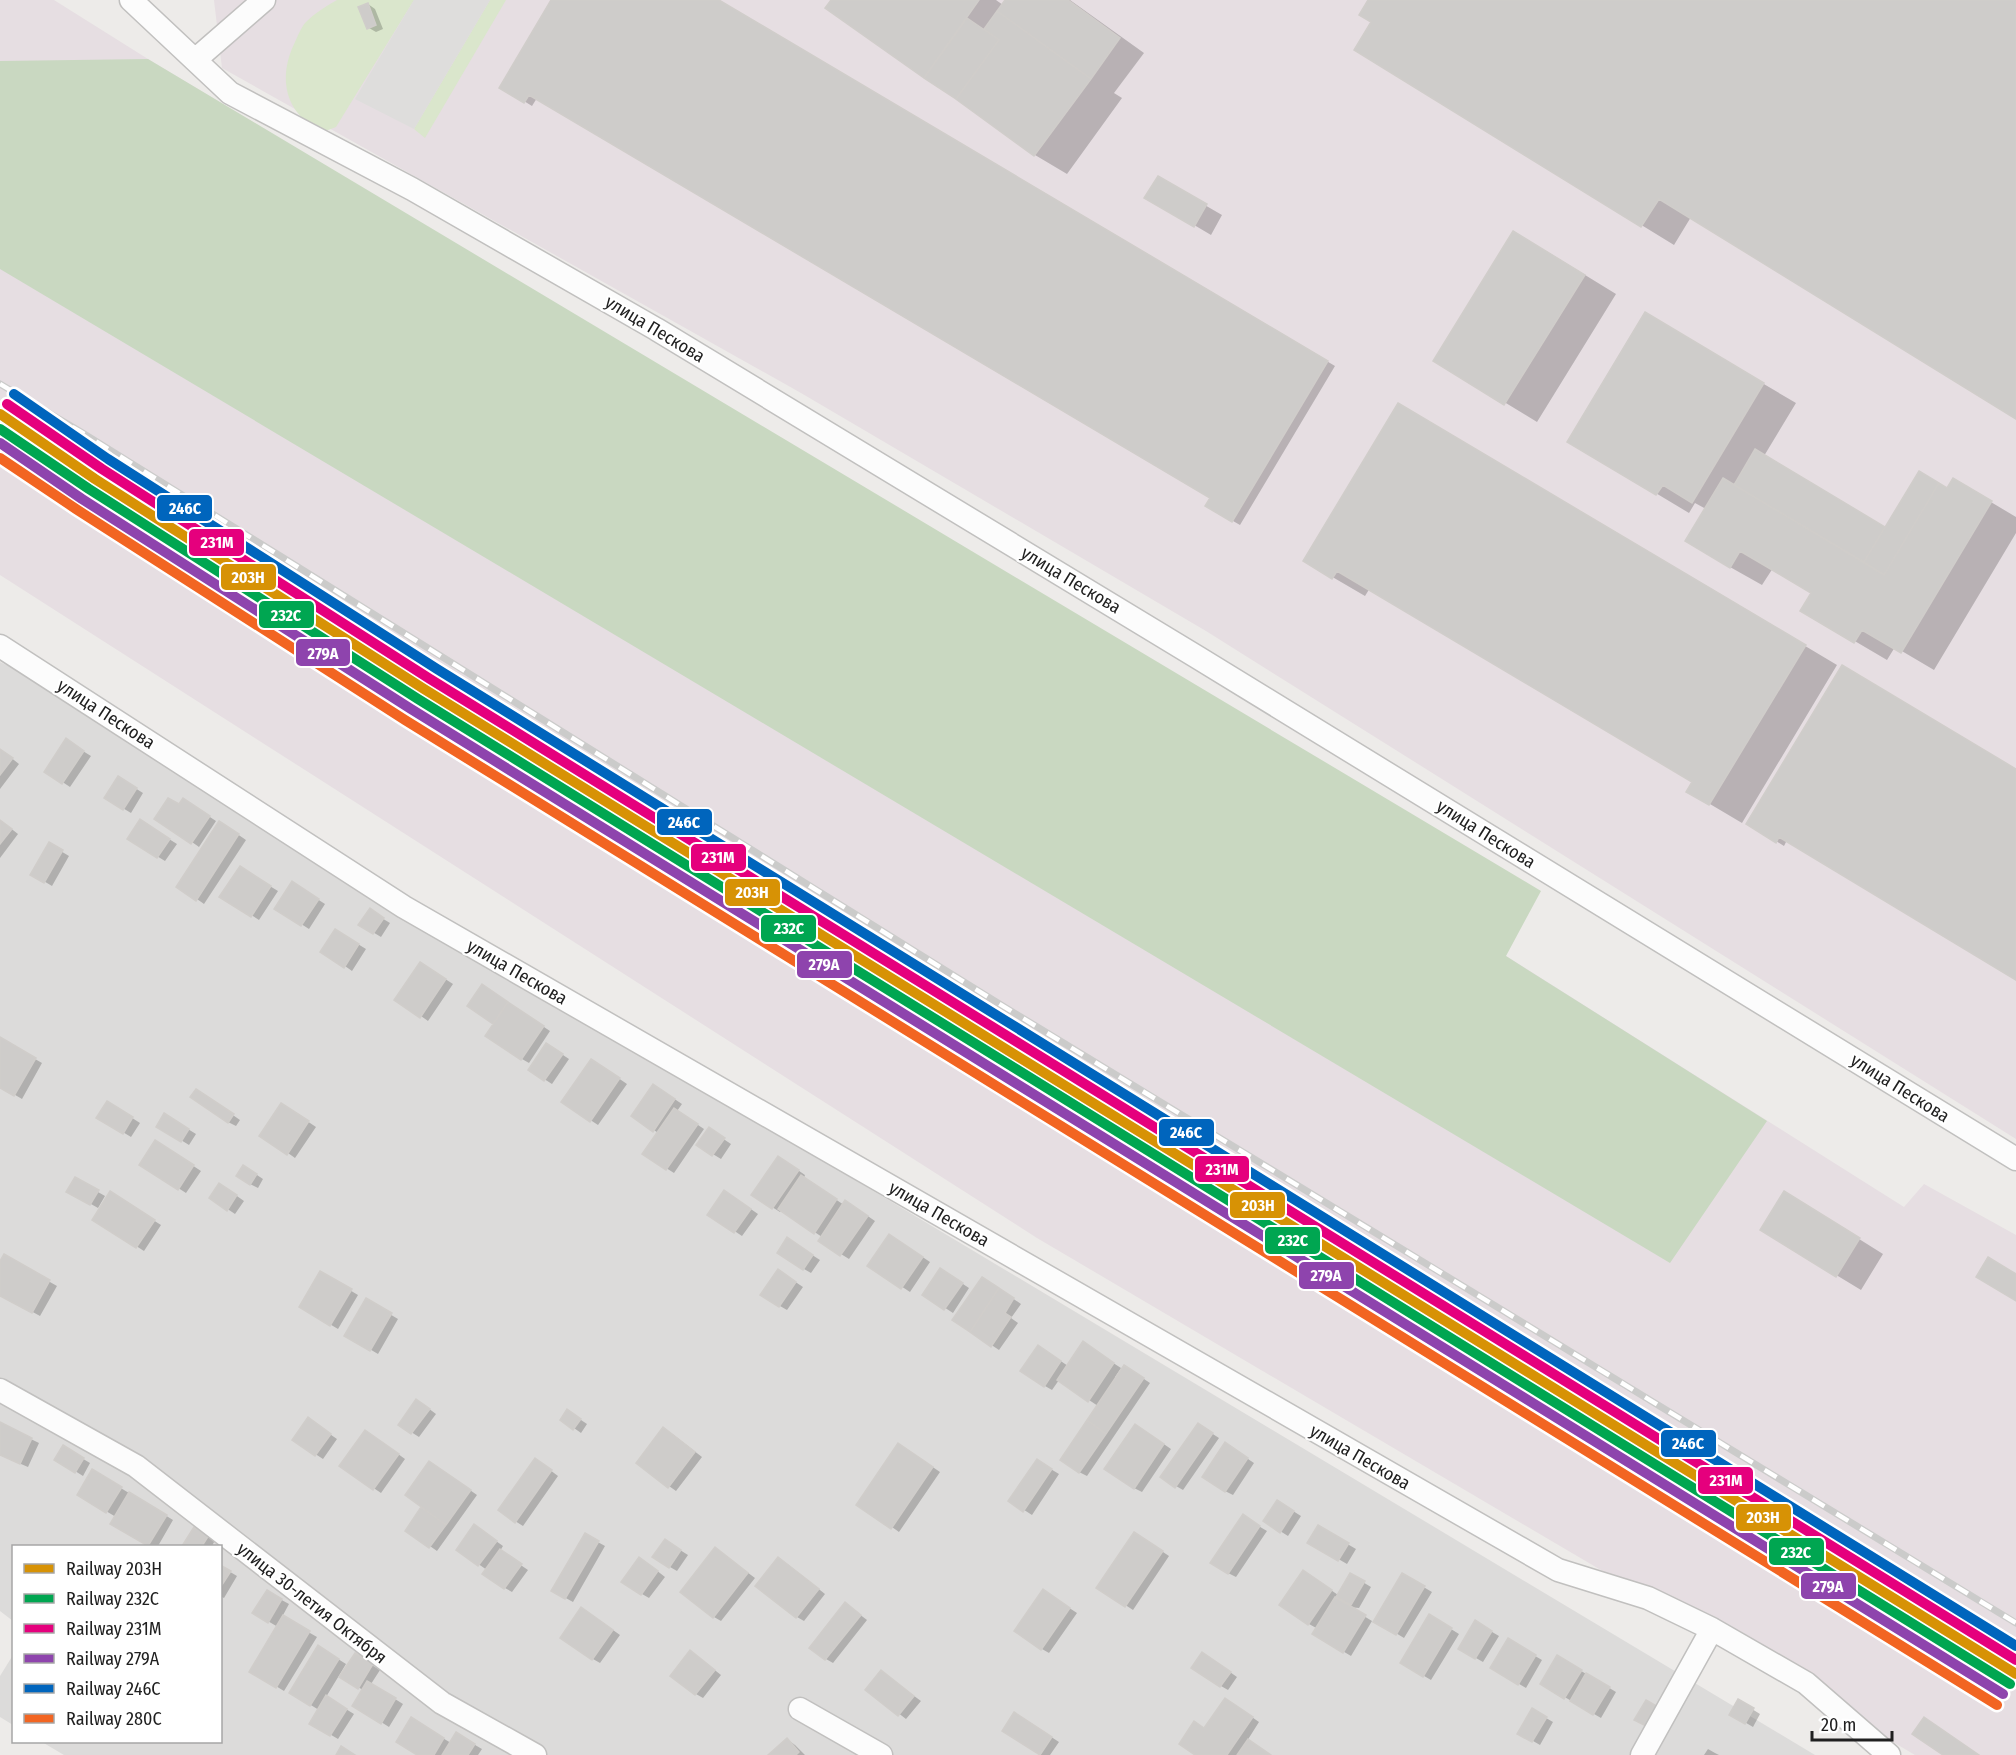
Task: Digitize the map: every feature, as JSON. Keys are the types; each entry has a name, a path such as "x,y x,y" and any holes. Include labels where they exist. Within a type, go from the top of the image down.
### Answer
{"street":[{"name":"улица Пескова","path":"131,0 230,93 412,189 656,329 1208,663 2016,1159"},
{"path":"195,60 264,0"},
{"name":"улица Пескова","path":"0,646 404,907 1558,1570 1648,1598 1712,1629 1806,1683 1889,1755"},
{"name":"улица 30-летия Октября","path":"0,1390 136,1466 442,1703 535,1755"},
{"path":"1642,1755 1712,1629"},
{"path":"800,1710 881,1755"}],"shaded area":[{"path":"0,0 54,0 148,59 1008,577 1506,956 1904,1207 1924,1184 2016,1235 2016,1755 1915,1755 1037,1238 0,575"},
{"path":"214,0 2016,0 2016,1139 1206,631 801,393 222,68"},
{"path":"414,0 490,0 414,129 355,99"},
{"path":"0,662 60,690 366,887 1815,1755 64,1755 44,1743 222,1743 222,1545 12,1545 12,1620 0,1611"},
{"path":"12,1657 12,1724 0,1717 0,1676"}],"green space":[{"path":"337,0 414,0 336,127 323,132 310,125 293,106 288,94 286,69 289,56 304,24"},
{"path":"490,0 506,0 425,138 414,129"},
{"path":"148,59 1541,891 1506,956 1767,1121 1670,1263 0,269 0,61"}],"building":[{"path":"551,0 719,0 1328,361 1232,522 1205,506 1210,498 529,95 524,103 499,88"},
{"path":"831,0 979,0 924,78 825,8"},
{"path":"1005,0 1068,0 1120,38 1091,79 997,11"},
{"path":"1368,0 2016,0 2016,419 1659,199 1641,227 1354,50 1371,22 1359,15"},
{"path":"368,3 376,25 367,29 358,7"},
{"path":"997,11 1091,79 1034,156 956,99 999,40 984,29"},
{"path":"967,18 999,40 956,99 924,78"},
{"path":"1158,176 1207,204 1194,227 1144,198"},
{"path":"1513,231 1585,275 1504,405 1433,361"},
{"path":"1645,312 1764,383 1692,503 1663,485 1656,495 1567,442"},
{"path":"1398,403 1806,645 1709,805 1686,792 1692,782 1337,571 1332,579 1303,561"},
{"path":"1755,449 1885,527 1864,562 1734,485"},
{"path":"1919,471 1939,483 1884,575 1864,562"},
{"path":"1723,478 1884,575 1939,483 1947,488 1953,478 1992,501 1901,653 1862,630 1854,643 1800,611 1811,593 1740,551 1730,568 1685,541"},
{"path":"1842,665 2016,769 2016,980 1779,837 1776,843 1746,824"},
{"path":"66,738 84,751 62,784 44,772"},
{"path":"0,749 13,758 0,775"},
{"path":"118,776 137,788 123,810 104,798"},
{"path":"168,798 179,804 183,798 210,816 191,844 154,819"},
{"path":"140,819 170,839 157,858 127,839"},
{"path":"0,820 12,829 0,844"},
{"path":"219,821 239,834 196,901 176,887"},
{"path":"49,842 63,850 44,883 30,875"},
{"path":"240,866 271,886 251,917 219,897"},
{"path":"292,881 319,899 301,926 274,909"},
{"path":"370,908 384,918 373,934 358,925"},
{"path":"335,929 359,944 344,968 320,952"},
{"path":"420,962 446,979 420,1018 394,1000"},
{"path":"482,984 508,1002 493,1024 467,1006"},
{"path":"508,1002 544,1026 521,1060 485,1036"},
{"path":"0,1037 36,1058 14,1096 0,1088"},
{"path":"546,1043 563,1054 544,1081 528,1070"},
{"path":"591,1059 620,1078 590,1122 561,1102"},
{"path":"653,1084 675,1099 653,1132 631,1116"},
{"path":"196,1089 234,1114 228,1123 190,1097"},
{"path":"107,1101 133,1117 123,1134 96,1118"},
{"path":"281,1103 309,1121 287,1155 259,1136"},
{"path":"674,1108 698,1124 666,1170 642,1154"},
{"path":"164,1113 189,1129 181,1142 156,1127"},
{"path":"709,1127 725,1138 712,1156 696,1145"},
{"path":"155,1140 194,1165 178,1190 139,1165"},
{"path":"778,1156 799,1170 772,1209 751,1195"},
{"path":"243,1165 257,1174 250,1185 236,1176"},
{"path":"801,1175 837,1199 814,1234 778,1209"},
{"path":"75,1177 99,1190 90,1205 66,1192"},
{"path":"219,1183 237,1195 227,1211 209,1198"},
{"path":"724,1190 751,1209 734,1233 707,1215"},
{"path":"110,1191 155,1220 136,1248 92,1220"},
{"path":"1784,1191 1860,1238 1836,1277 1760,1230"},
{"path":"845,1200 868,1216 840,1256 818,1241"},
{"path":"889,1234 923,1257 901,1289 867,1266"},
{"path":"787,1237 813,1255 803,1270 777,1253"},
{"path":"4,1254 50,1280 32,1313 0,1296 0,1261"},
{"path":"1988,1257 2016,1274 2016,1301 1976,1277"},
{"path":"940,1268 963,1283 944,1310 922,1295"},
{"path":"778,1269 796,1282 779,1307 760,1295"},
{"path":"320,1271 352,1289 330,1326 299,1307"},
{"path":"982,1277 999,1288 970,1332 952,1320"},
{"path":"999,1288 1014,1298 1005,1313 1011,1317 991,1347 970,1332"},
{"path":"366,1298 392,1313 370,1351 344,1336"},
{"path":"1083,1341 1114,1363 1088,1402 1057,1380"},
{"path":"1038,1345 1061,1361 1044,1387 1020,1371"},
{"path":"1124,1365 1144,1378 1106,1434 1087,1420"},
{"path":"416,1399 430,1409 411,1434 398,1425"},
{"path":"567,1409 581,1419 573,1430 560,1420"},
{"path":"308,1417 331,1434 315,1456 292,1440"},
{"path":"1087,1420 1106,1434 1079,1473 1060,1460"},
{"path":"0,1422 32,1438 20,1464 0,1455"},
{"path":"1198,1423 1213,1433 1175,1488 1160,1477"},
{"path":"1135,1424 1164,1444 1134,1489 1104,1469"},
{"path":"663,1427 695,1452 668,1488 636,1463"},
{"path":"365,1430 399,1454 373,1490 339,1466"},
{"path":"1225,1442 1248,1458 1225,1492 1202,1477"},
{"path":"898,1443 933,1467 891,1529 856,1505"},
{"path":"63,1445 84,1458 75,1473 54,1460"},
{"path":"535,1458 552,1470 515,1523 498,1510"},
{"path":"1037,1459 1052,1469 1023,1512 1008,1501"},
{"path":"429,1461 471,1490 446,1525 405,1495"},
{"path":"92,1469 122,1487 106,1513 77,1495"},
{"path":"129,1492 167,1515 149,1545 110,1524"},
{"path":"1277,1500 1294,1511 1280,1533 1263,1521"},
{"path":"421,1507 446,1525 429,1548 405,1531"},
{"path":"1243,1514 1260,1526 1228,1574 1210,1563"},
{"path":"474,1524 497,1541 478,1566 456,1550"},
{"path":"1318,1525 1349,1543 1338,1561 1307,1543"},
{"path":"194,1527 209,1535 203,1545 183,1545"},
{"path":"1134,1532 1163,1551 1125,1607 1096,1588"},
{"path":"585,1533 599,1541 565,1599 551,1591"},
{"path":"665,1539 681,1550 669,1568 652,1557"},
{"path":"715,1547 748,1573 713,1618 680,1592"},
{"path":"500,1549 522,1564 504,1589 482,1574"},
{"path":"639,1557 658,1571 641,1595 621,1582"},
{"path":"778,1557 819,1589 796,1618 755,1586"},
{"path":"222,1566 231,1571 222,1585"},
{"path":"1303,1570 1332,1590 1308,1625 1279,1605"},
{"path":"1350,1573 1365,1581 1351,1605 1336,1597"},
{"path":"1402,1573 1425,1586 1396,1635 1373,1622"},
{"path":"1043,1589 1070,1608 1041,1650 1014,1631"},
{"path":"267,1590 282,1599 268,1623 252,1613"},
{"path":"1335,1597 1366,1615 1343,1653 1312,1634"},
{"path":"845,1602 861,1615 825,1660 809,1648"},
{"path":"581,1607 613,1630 592,1660 560,1638"},
{"path":"1429,1614 1452,1628 1423,1677 1400,1663"},
{"path":"283,1615 310,1631 276,1688 249,1672"},
{"path":"1475,1620 1492,1631 1475,1659 1458,1649"},
{"path":"1508,1638 1536,1655 1518,1685 1490,1668"},
{"path":"318,1645 339,1659 310,1706 289,1693"},
{"path":"690,1650 715,1670 695,1695 670,1676"},
{"path":"1202,1652 1231,1672 1220,1687 1191,1668"},
{"path":"355,1653 373,1664 358,1689 339,1677"},
{"path":"1557,1655 1582,1670 1564,1699 1540,1684"},
{"path":"881,1670 914,1696 898,1716 865,1690"},
{"path":"1586,1673 1610,1687 1593,1715 1570,1701"},
{"path":"367,1681 396,1698 381,1724 352,1706"},
{"path":"326,1695 347,1709 330,1736 309,1724"},
{"path":"1225,1698 1253,1717 1227,1755 1195,1755 1179,1744 1194,1721 1204,1728"},
{"path":"1738,1699 1754,1708 1745,1724 1729,1715"},
{"path":"1646,1700 1660,1708 1648,1727 1634,1720"},
{"path":"1532,1708 1547,1717 1532,1742 1517,1734"},
{"path":"1014,1712 1052,1737 1040,1755 1002,1731"},
{"path":"411,1717 444,1738 434,1755 417,1755 396,1742"},
{"path":"1924,1717 1979,1755 1943,1755 1912,1734"},
{"path":"456,1732 475,1744 468,1755 442,1755"},
{"path":"787,1738 799,1752 796,1755 768,1755"},
{"path":"1248,1739 1271,1755 1237,1755"},
{"path":"341,1746 355,1755 336,1755"}],"railway":[{"path":"0,384 81,432 993,1000 2016,1623"}],"rail line":[{"name":"246С","path":"14,394 108,459 437,669 2016,1646"},
{"name":"231М","path":"7,404 102,469 430,679 2016,1660"},
{"name":"203Н","path":"0,414 95,479 424,689 2016,1674"},
{"name":"232C","path":"0,429 89,489 418,699 2010,1684"},
{"name":"279А","path":"0,443 82,499 411,709 2003,1694"},
{"name":"280С","path":"0,458 405,720 1997,1705"}]}
